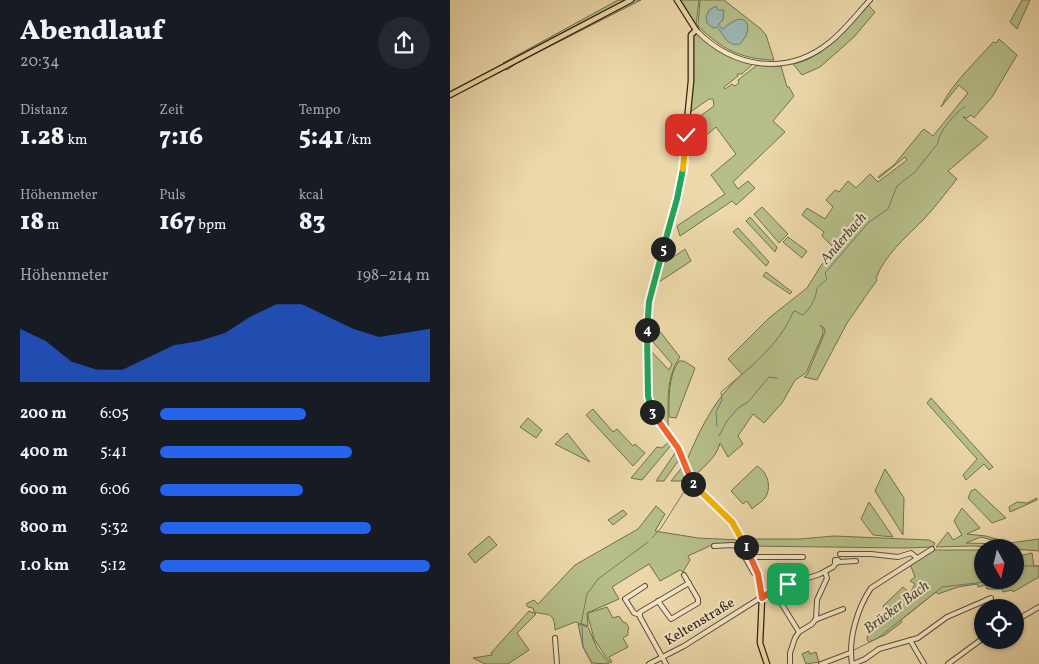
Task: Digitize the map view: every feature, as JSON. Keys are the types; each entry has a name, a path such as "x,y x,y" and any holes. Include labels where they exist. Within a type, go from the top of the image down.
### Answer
{"main road":[{"path":"450,95 631,0"},
{"path":"677,0 696,30 691,35 691,81 682,171 677,199 649,302 647,341 648,396 651,411 678,448 692,482 732,522 758,574 762,598 760,643 767,664"}],"street":[{"path":"696,30 718,48 739,59 765,64 788,63 801,59 825,46 870,0"},
{"path":"714,546 739,547 754,573 758,574"},
{"path":"932,549 871,588 865,596 856,622 850,653 853,664 879,650 926,634 937,624 955,613 991,598"},
{"path":"840,554 871,554 898,557 911,553 917,558"},
{"path":"751,559 756,557 803,557"},
{"path":"816,620 817,600 827,581 825,572 837,562 856,561"},
{"name":"Keltenstraße","path":"649,664 663,658 773,590 825,572"},
{"path":"658,601 671,619 685,612 698,601 684,575"},
{"path":"640,615 640,612 688,583"},
{"path":"645,586 625,599 634,612 640,615 666,664"},
{"path":"773,590 799,632"},
{"path":"1024,616 1039,608"},
{"path":"790,664 793,642 799,632 816,620 843,609"},
{"path":"554,638 557,664"},
{"path":"910,640 924,664"},
{"path":"948,664 974,645"},
{"path":"821,664 850,653"}],"green space":[{"path":"618,0 628,0 505,64 503,63"},
{"path":"635,0 641,0 517,63 507,70 505,69 506,67"},
{"path":"682,0 699,0 696,26 681,4"},
{"path":"700,0 724,0 761,29 766,35 774,60 741,55 715,41 698,26"},
{"path":"1022,0 1030,0 1017,29 1010,22"},
{"path":"868,5 875,12 854,37 820,67 802,75 793,64 805,61 825,48"},
{"path":"697,33 724,52 753,64 742,74 737,74 738,76 724,87 725,89 732,84 735,86 739,83 738,80 757,65 781,66 787,87 789,87 794,96 773,121 785,132 733,182 738,189 748,181 755,188 736,205 732,201 680,236 677,226 725,194 711,175 736,154 716,127 703,138 691,134 688,130 688,125 714,106 713,99 709,99 689,113 693,37"},
{"path":"999,39 1017,55 992,97 974,118 971,115 967,118 963,117 988,137 948,171 957,179 931,211 896,247 885,262 876,278 877,280 847,323 817,380 804,377 807,375 825,332 824,328 820,325 823,329 823,334 806,373 795,380 782,403 764,423 753,414 738,436 743,444 728,457 720,443 712,459 692,480 686,462 697,437 716,404 742,374 728,359 769,318 807,288 822,264 825,261 828,262 837,251 822,236 824,232 802,215 807,208 825,219 833,207 826,200 835,190 839,192 848,181 856,188 870,174 878,182 907,160 905,157 878,177 894,165 924,129 933,136 968,93 959,85 941,107 945,98 993,42 996,43"},
{"path":"762,207 788,234 779,243 754,214"},
{"path":"750,217 777,247 775,252 746,221"},
{"path":"738,228 769,262 766,266 733,232"},
{"path":"788,237 807,251 802,258 783,242"},
{"path":"685,249 691,261 656,284 650,319 680,357 669,384 668,431 655,415 650,403 648,348 669,370 672,364 648,336 650,304 659,267"},
{"path":"766,272 792,292 790,294 763,276"},
{"path":"679,361 684,361 695,368 676,418 669,417 669,396 673,373"},
{"path":"931,398 993,467 989,470 984,464 966,480 963,475 977,459 927,403"},
{"path":"593,409 613,432 617,429 633,446 635,444 645,453 633,466 586,415"},
{"path":"528,418 542,430 536,438 520,427"},
{"path":"567,433 590,462 555,444"},
{"path":"671,440 673,443 642,480 631,478 657,447 662,448"},
{"path":"677,450 681,457 664,481 656,481"},
{"path":"684,465 690,481 671,481"},
{"path":"757,466 766,476 768,490 765,498 752,509 747,501 743,504 731,491"},
{"path":"885,469 904,498 903,535 875,491"},
{"path":"975,489 1006,518 992,523 968,498 971,491"},
{"path":"1037,498 1037,500 1010,512 1009,507 1017,502 1027,503"},
{"path":"869,502 893,537 873,535 861,519"},
{"path":"656,506 665,514 655,531 698,538 741,540 744,546 714,544 688,556 690,560 683,572 680,570 660,581 649,564 612,587 619,599 587,613 588,626 575,622 555,630 550,615 534,612 533,608 528,607 526,604 534,600 538,604 575,565 638,529"},
{"path":"962,508 980,528 967,534 996,539 981,537 966,543 974,543 974,546 936,547 948,532 953,540 962,535 954,521"},
{"path":"623,510 627,514 613,525 608,520"},
{"path":"489,536 497,545 475,563 468,554"},
{"path":"834,536 929,540 935,543 933,547 906,548 747,546 745,541"},
{"path":"1039,539 1039,551 1024,550 1024,541"},
{"path":"934,550 974,550 974,584 958,587 938,594 936,592 885,635 869,642 867,640 868,631 890,620 883,606 903,587 910,593 915,584 910,581 915,577 910,564"},
{"path":"1032,553 1034,566 1039,566 1039,577 1024,586 1024,555"},
{"path":"1002,589 1018,589 1013,592 1012,590 1003,592"},
{"path":"607,607 613,618 619,616 629,628 628,635 623,638 628,647 609,657 612,662 610,663 594,639 588,616 588,613"},
{"path":"529,611 536,614 517,633 529,650 508,664 485,664 473,658 492,655 491,653"},
{"path":"578,624 588,627 597,648 609,664 592,663 583,647"},
{"path":"809,651 810,654 816,652 819,662 806,664 802,654"}],"water":[{"path":"716,6 718,10 724,10 723,20 718,25 723,29 738,20 746,22 748,26 747,31 745,38 740,44 731,44 717,27 713,28 707,23 706,17 709,10"}],"waterway":[{"name":"Anderbach","path":"717,426 716,412 722,400 721,392 762,356 780,335 793,312 795,311 803,315 806,312 813,303 817,288 827,279 825,273 868,223 888,209 897,186 915,172 938,143 948,123 965,107"},
{"path":"719,436 727,421 738,408 748,402 769,377 777,378"},
{"name":"Anderbach","path":"652,538 661,528 687,487"},
{"name":"Anderbach","path":"581,624 587,594 598,579 648,542"},
{"name":"Brücker Bach","path":"1024,566 1039,566"},
{"name":"Brücker Bach","path":"852,651 878,638 942,587 974,583"},
{"name":"Anderbach","path":"582,627 583,647 592,664"}],"route":[{"path":"686,135 677,199 649,302 647,341 649,404 654,416 679,450 692,482 732,522 741,537 757,573 762,598 773,590 788,584"}]}
